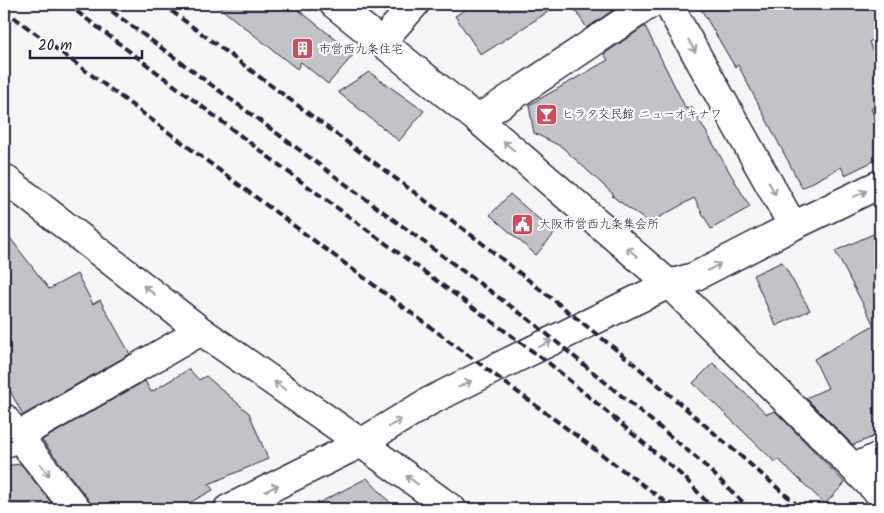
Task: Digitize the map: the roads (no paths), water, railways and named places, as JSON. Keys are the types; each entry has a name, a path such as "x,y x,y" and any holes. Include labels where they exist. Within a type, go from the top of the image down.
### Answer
{"street":[{"path":"334,4 476,118 669,284 880,494"},
{"path":"382,42 415,4"},
{"path":"476,118 492,110 650,4"},
{"path":"668,4 793,226"},
{"path":"6,184 201,331 452,509"},
{"path":"228,509 361,443 436,398 669,284 694,277 880,184"},
{"path":"76,509 9,433 201,331"},
{"path":"854,468 880,456"}],"railway":[{"path":"67,4 295,177 550,364 685,478 713,509"},
{"path":"102,4 536,325 699,460 750,509"},
{"path":"162,4 478,240 633,363 802,509"},
{"path":"4,10 675,509"}],"place":[{"name":"市営西九条住宅","path":"303,49"},
{"name":"ヒラタ交民館 ニューオキナワ","path":"546,114"},
{"name":"大阪市営西九条集会所","path":"523,224"}]}
